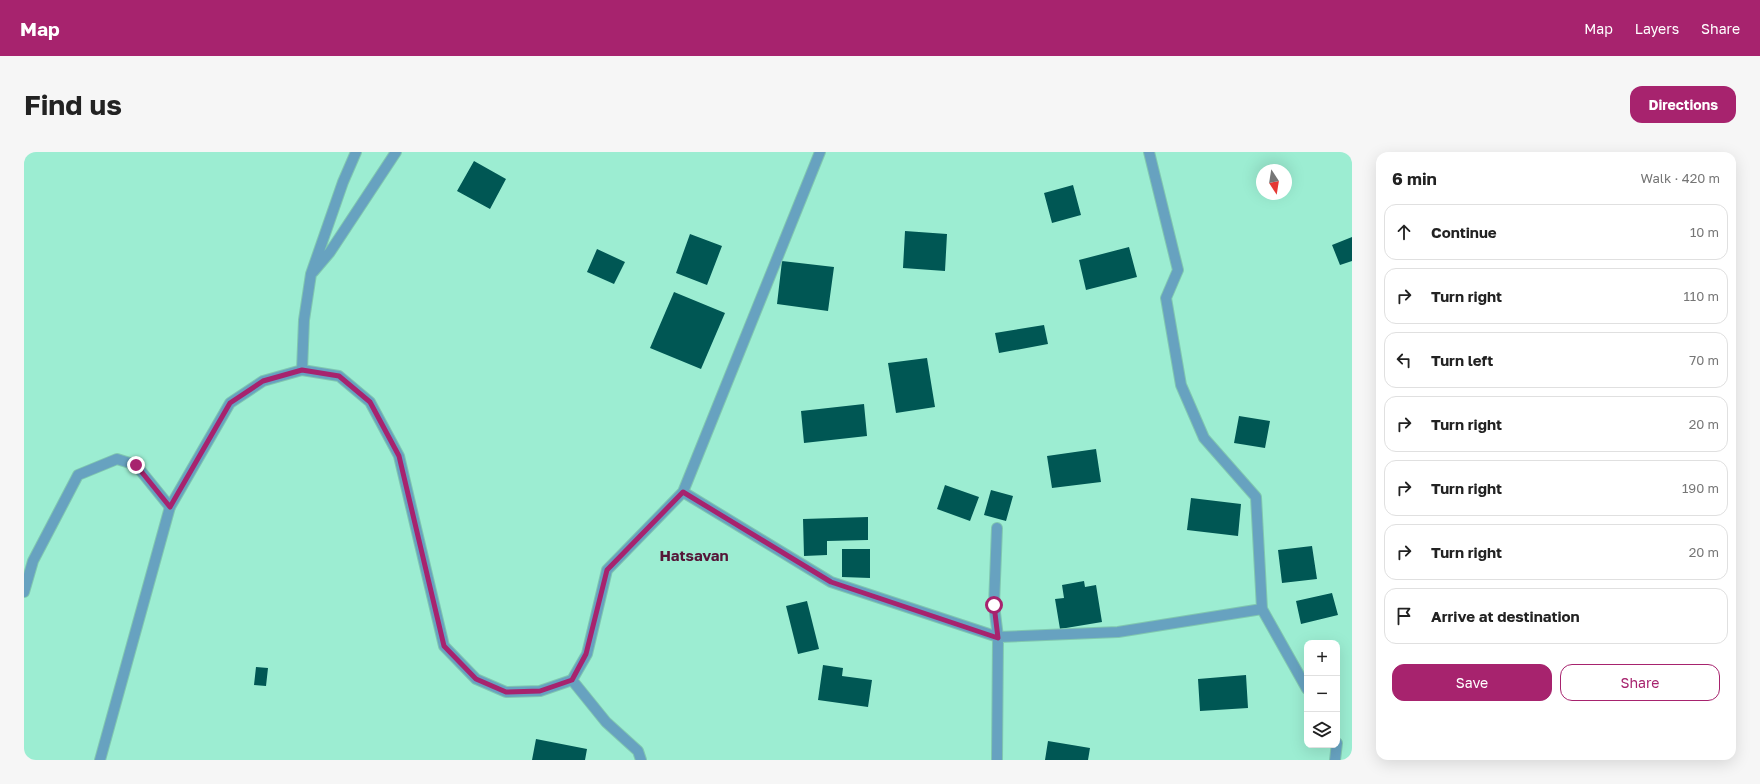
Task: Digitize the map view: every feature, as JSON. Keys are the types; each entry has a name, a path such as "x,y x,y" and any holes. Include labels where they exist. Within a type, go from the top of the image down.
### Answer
{"street":[{"path":"302,370 304,320 311,274 343,182 356,152"},
{"path":"311,274 322,263 396,152"},
{"path":"100,760 170,507 230,403 263,381 302,370 339,376 370,402 399,456 444,646 476,679 506,692 540,691 572,680 586,654 607,570 683,492 820,152"},
{"path":"1149,152 1178,270 1166,298 1181,385 1204,438 1256,497 1262,609 1304,684"},
{"path":"24,592 33,561 78,475 117,459 136,465 170,507"},
{"path":"683,492 831,582 998,638 1118,632 1262,609"},
{"path":"997,528 994,605 998,638 997,760"},
{"path":"572,680 606,722 638,751 641,760"},
{"path":"1335,760 1336,748"}],"building":[{"path":"474,161 506,179 490,209 457,191"},
{"path":"1073,185 1081,215 1052,223 1044,193"},
{"path":"905,231 947,234 945,271 903,268"},
{"path":"690,234 722,246 707,285 676,273"},
{"path":"1352,237 1352,261 1340,265 1332,245"},
{"path":"1129,247 1137,277 1086,290 1079,260"},
{"path":"597,249 625,262 614,284 587,272"},
{"path":"782,261 834,267 828,311 777,304"},
{"path":"674,292 725,313 701,369 650,348"},
{"path":"1044,325 1048,344 999,353 995,333"},
{"path":"927,358 935,407 896,413 888,363"},
{"path":"864,404 867,436 804,443 801,411"},
{"path":"1239,416 1270,421 1265,448 1234,443"},
{"path":"1096,449 1101,482 1052,488 1047,456"},
{"path":"945,485 979,497 970,521 937,509"},
{"path":"991,490 1013,496 1006,521 984,515"},
{"path":"1191,498 1241,504 1238,536 1187,530"},
{"path":"868,517 868,540 827,541 827,555 804,556 803,519"},
{"path":"1312,546 1317,579 1282,583 1278,550"},
{"path":"842,549 870,549 870,578 842,577"},
{"path":"1084,581 1085,587 1096,585 1102,622 1060,629 1055,599 1064,598 1062,585"},
{"path":"1332,593 1338,615 1301,624 1296,601"},
{"path":"807,601 819,649 798,654 786,606"},
{"path":"823,665 843,668 842,676 872,680 868,707 818,700"},
{"path":"256,667 268,668 266,686 254,685"},
{"path":"1246,675 1248,708 1200,711 1198,679"},
{"path":"536,739 587,749 585,760 532,760"},
{"path":"1048,741 1090,748 1088,760 1045,760"}],"district":[{"name":"Hatsavan","path":"694,555"}],"route":[{"path":"136,465 170,507 230,403 263,381 302,370 339,376 370,402 399,456 444,646 476,679 506,692 540,691 572,680 586,654 607,570 683,492 831,582 998,638 994,605"}]}
